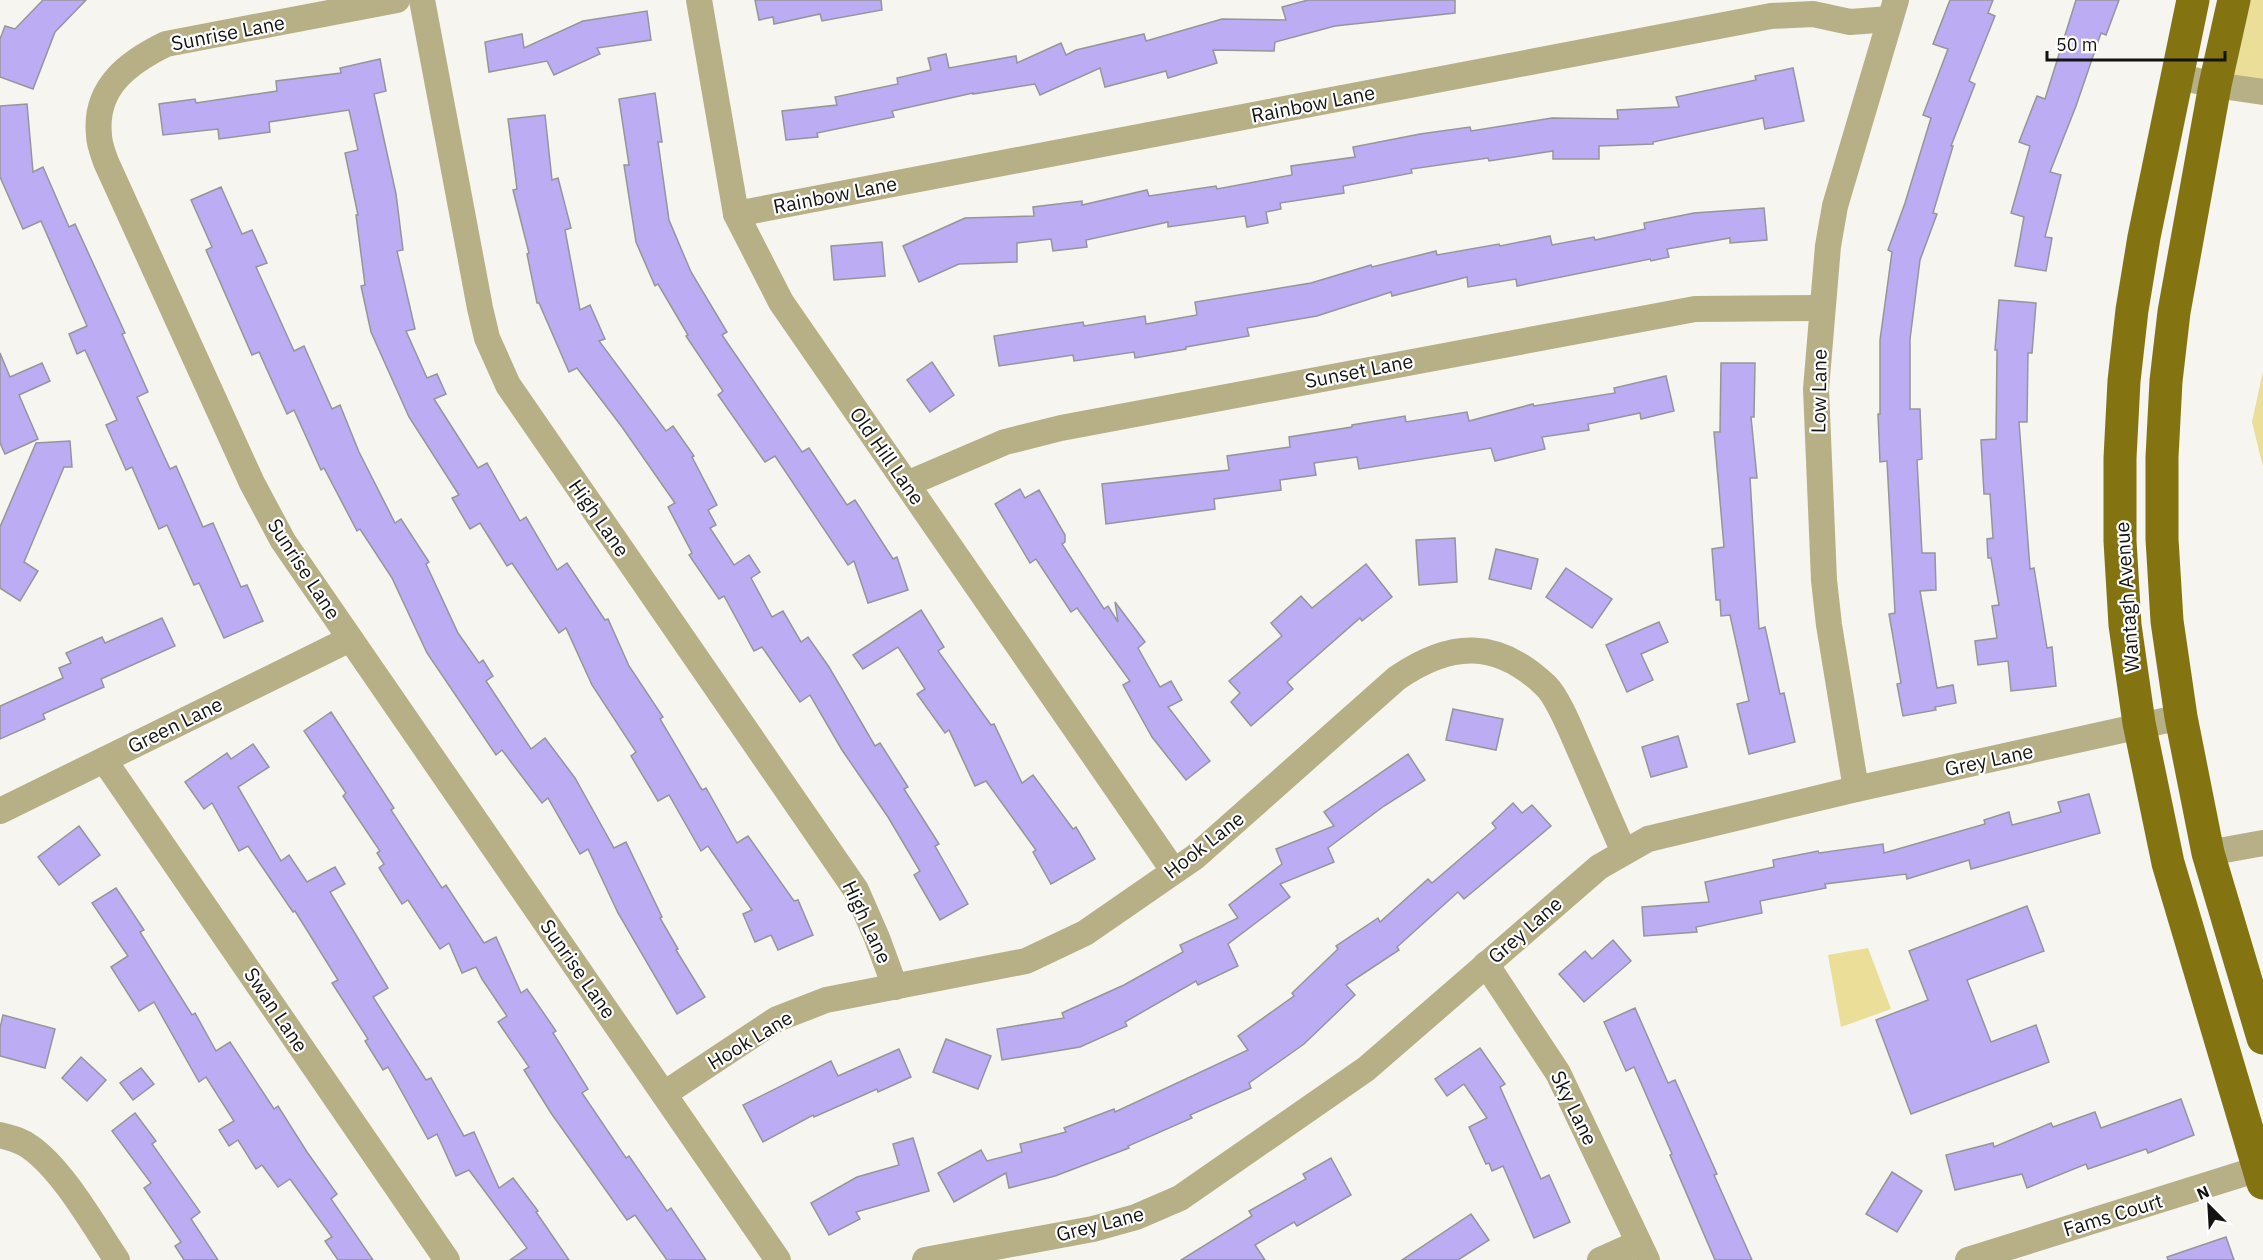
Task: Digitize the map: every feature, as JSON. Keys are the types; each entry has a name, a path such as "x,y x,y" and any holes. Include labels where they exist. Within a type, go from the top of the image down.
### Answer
{"main road":[{"name":"Wantagh Avenue","path":"2193,0 2144,237 2132,310 2124,381 2120,458 2120,541 2125,625 2140,726 2168,862 2261,1176"},
{"name":"Wantagh Avenue","path":"2235,0 2215,85 2174,312 2166,381 2162,457 2162,539 2167,621 2181,717 2208,853 2263,1038"}],"street":[{"name":"Sunrise Lane","path":"397,0 166,44 141,56 120,73 105,94 98,117 99,136 106,162 252,483 283,541 778,1260"},
{"name":"High Lane","path":"422,0 480,308 487,338 508,386 856,890 878,938 895,987"},
{"name":"Old Hill Lane","path":"699,0 736,214 781,302 1173,870"},
{"name":"Rainbow Lane","path":"736,214 1771,16 1813,14 1850,22 1893,9"},
{"name":"Low Lane","path":"1856,789 1829,626 1824,580 1816,389 1828,246 1835,206 1893,9"},
{"path":"2176,76 2263,92"},
{"name":"Sunset Lane","path":"907,484 1005,442 1072,425 1695,309 1822,308"},
{"name":"Green Lane","path":"0,811 350,639"},
{"name":"Hook Lane","path":"664,1094 777,1019 826,1000 1026,961 1085,933 1173,870 1195,857 1397,678 1412,668 1439,656 1462,650 1484,652 1512,661 1547,687 1567,722 1624,852"},
{"name":"Grey Lane","path":"925,1260 1093,1229 1136,1218 1180,1198 1366,1069 1599,867 1648,839 1856,789 2181,717"},
{"name":"Swan Lane","path":"104,760 447,1260"},
{"path":"2208,853 2263,843"},
{"name":"Sky Lane","path":"1486,964 1558,1073 1642,1251"},
{"path":"0,1135 18,1140 31,1147 59,1176 117,1260"},
{"name":"Fams Court","path":"1968,1260 2261,1176"},
{"path":"1600,1260 1642,1251"}],"shaded area":[{"path":"2222,0 2263,0 2263,92 2204,81"},
{"path":"2263,371 2263,467 2252,422"},
{"path":"1868,948 1891,1009 1841,1027 1828,955"}],"building":[{"path":"43,0 86,0 55,32 33,89 0,77 0,39 5,26 15,29"},
{"path":"755,0 881,0 882,10 822,21 820,14 774,24 773,17 759,20"},
{"path":"1308,0 1455,0 1455,13 1335,26 1275,42 1274,51 1213,50 1217,63 1168,78 1166,71 1105,87 1100,68 1040,95 1035,84 973,93 892,111 894,117 817,133 818,137 786,140 782,111 837,105 835,97 898,84 897,78 931,70 928,58 946,54 949,68 1016,56 1017,63 1061,43 1066,55 1076,50 1144,34 1146,41 1222,19 1286,20 1282,7"},
{"path":"1950,0 1993,0 1988,13 1995,16 1969,81 1975,84 1951,146 1953,146 1933,213 1937,214 1920,260 1910,339 1910,409 1920,409 1922,459 1917,460 1922,553 1935,553 1936,590 1920,591 1937,688 1953,685 1956,703 1935,707 1936,710 1903,716 1897,684 1901,683 1889,614 1895,613 1887,461 1880,462 1878,414 1880,414 1880,340 1892,252 1888,250 1931,118 1923,115 1948,49 1933,44"},
{"path":"2076,0 2119,0 2106,35 2101,33 2050,172 2061,175 2045,237 2052,238 2046,271 2015,266 2024,217 2011,213 2030,146 2019,142 2037,96 2045,99"},
{"path":"647,11 651,40 597,48 600,54 554,75 547,61 489,72 485,42 522,34 524,48 583,21"},
{"path":"380,59 386,91 374,94 396,194 403,250 397,251 415,329 406,331 427,378 437,374 446,394 434,399 478,468 487,463 520,521 526,517 557,570 567,563 605,620 608,619 629,666 663,717 660,719 702,790 706,788 737,843 748,836 794,901 798,900 813,935 778,950 771,935 755,942 743,914 752,910 708,846 701,851 669,795 658,801 631,756 636,752 592,685 566,628 559,633 512,563 507,566 480,523 470,529 452,498 459,495 409,417 371,332 361,286 365,285 356,215 358,215 345,153 358,150 349,110 269,122 270,132 219,139 218,129 163,135 159,104 195,99 196,103 277,91 276,81 341,73 340,68"},
{"path":"1793,68 1804,121 1765,129 1763,118 1653,142 1653,144 1599,146 1599,159 1553,159 1553,151 1489,161 1488,158 1411,169 1412,173 1343,186 1344,193 1280,203 1281,209 1266,212 1268,223 1247,227 1245,216 1168,227 1168,222 1086,240 1087,247 1053,251 1051,239 1017,243 1017,262 959,264 919,282 903,246 965,218 1034,216 1033,207 1082,201 1082,205 1147,190 1149,196 1216,186 1217,189 1292,175 1291,166 1355,157 1353,147 1420,134 1470,127 1471,131 1552,118 1618,119 1617,110 1679,107 1676,97 1756,80 1755,76"},
{"path":"655,93 662,142 658,142 669,220 691,272 727,332 722,335 802,452 809,448 847,505 855,500 893,559 897,557 908,590 868,603 854,561 848,565 775,456 765,462 718,395 723,391 686,336 688,335 658,284 655,286 636,242 624,165 629,165 619,99"},
{"path":"27,104 33,172 43,167 69,227 75,224 125,333 122,334 148,392 137,397 170,469 176,466 203,527 213,523 241,587 247,585 263,621 224,638 199,583 194,585 167,525 159,529 132,467 126,470 106,425 117,420 85,350 77,354 69,334 87,326 41,221 23,229 0,177 0,106"},
{"path":"545,115 552,180 558,178 571,228 565,230 580,310 590,305 605,339 599,341 666,431 673,426 694,456 692,457 717,505 708,510 716,525 710,528 734,565 749,555 760,572 751,578 772,617 783,611 801,642 808,637 829,667 875,746 880,743 908,787 904,789 939,844 935,846 968,904 940,920 914,875 920,871 888,817 842,750 810,695 800,702 762,647 754,651 724,596 719,599 689,555 692,553 668,507 675,503 577,368 569,372 539,303 537,303 527,254 529,253 513,190 517,189 508,119"},
{"path":"221,187 242,234 252,230 267,263 256,267 294,351 304,346 332,409 340,405 359,452 395,523 401,519 429,562 426,564 458,633 479,663 483,660 493,676 486,681 531,749 545,738 575,778 614,848 626,842 662,917 660,918 678,949 676,950 705,997 677,1014 618,913 588,849 580,854 548,798 542,803 502,750 496,755 427,653 392,578 360,529 357,531 324,468 321,470 294,410 287,414 259,352 252,355 206,250 212,247 191,200"},
{"path":"1764,208 1767,240 1730,243 1730,238 1667,249 1669,257 1517,286 1516,279 1468,287 1467,277 1392,296 1391,292 1317,316 1247,328 1249,336 1135,358 1134,352 1074,361 1073,355 999,366 994,336 1083,322 1084,326 1145,316 1146,324 1197,315 1195,302 1311,283 1371,265 1372,267 1436,251 1437,255 1550,236 1552,245 1594,237 1595,240 1645,229 1644,223 1694,213"},
{"path":"882,242 885,276 834,280 831,246"},
{"path":"1999,300 2036,303 2032,353 2028,353 2027,422 2019,422 2030,569 2034,568 2047,648 2052,647 2056,686 2011,691 2008,661 1978,665 1975,641 1997,638 1992,606 1999,605 1991,558 1988,558 1987,539 1993,538 1990,494 1984,494 1981,440 1996,439 1997,350 1995,350"},
{"path":"0,353 10,377 42,363 50,381 19,395 38,439 5,454 0,443"},
{"path":"932,362 954,395 930,412 907,380"},
{"path":"1721,363 1755,363 1754,417 1751,417 1757,478 1750,478 1759,629 1765,627 1780,694 1784,693 1795,742 1749,754 1737,704 1749,701 1730,615 1721,616 1720,600 1716,600 1712,549 1724,547 1714,432 1720,432"},
{"path":"1666,376 1674,411 1641,419 1640,413 1588,424 1589,430 1542,437 1545,449 1495,461 1491,448 1359,469 1357,457 1314,463 1316,475 1280,480 1281,490 1214,499 1215,509 1106,524 1102,484 1229,470 1227,456 1290,447 1289,437 1405,416 1406,422 1467,412 1469,421 1533,404 1534,406 1615,393 1614,388"},
{"path":"70,441 72,467 64,467 24,562 38,571 20,601 0,588 0,527 36,443"},
{"path":"1020,489 1025,498 1039,490 1065,535 1065,542 1062,544 1104,609 1108,606 1118,622 1115,602 1145,642 1138,648 1160,687 1171,681 1182,700 1168,707 1210,761 1186,780 1152,737 1123,685 1130,681 1077,608 1071,612 1036,559 1030,563 995,504"},
{"path":"1455,538 1457,582 1419,585 1416,540"},
{"path":"1496,549 1538,559 1531,589 1489,579"},
{"path":"1366,564 1392,597 1362,621 1360,618 1287,682 1293,689 1251,726 1231,702 1240,693 1229,681 1282,636 1271,623 1301,596 1312,608"},
{"path":"1566,568 1612,599 1592,628 1546,597"},
{"path":"921,610 944,647 938,651 991,725 994,724 1022,783 1033,775 1073,829 1076,827 1095,859 1051,884 1033,852 1036,850 986,781 975,786 949,730 945,733 917,694 925,689 898,647 863,669 853,655"},
{"path":"162,618 175,646 101,679 104,687 43,714 45,719 0,739 0,706 63,678 59,668 71,663 66,653 102,637 105,643"},
{"path":"1659,622 1668,642 1641,654 1653,680 1627,692 1606,645"},
{"path":"1453,709 1503,719 1496,750 1446,740"},
{"path":"331,712 394,808 391,810 442,888 446,885 484,943 496,937 521,993 527,989 556,1031 553,1033 588,1089 582,1093 626,1158 629,1156 667,1211 671,1208 706,1260 667,1260 635,1215 627,1220 551,1113 524,1070 529,1067 498,1022 507,1016 476,967 462,973 449,943 440,949 408,900 402,904 379,868 384,864 377,853 380,851 343,796 346,793 304,731"},
{"path":"1678,736 1687,767 1651,777 1642,747"},
{"path":"253,744 269,767 238,787 281,861 289,855 307,882 335,867 345,884 330,892 388,988 373,997 426,1080 431,1078 464,1136 474,1132 499,1188 513,1178 538,1211 536,1212 569,1260 510,1260 527,1248 469,1170 456,1176 437,1134 428,1139 388,1067 383,1070 365,1041 368,1039 332,983 338,980 295,911 293,912 248,846 239,851 212,803 204,809 185,782 227,753 231,759"},
{"path":"1408,754 1425,780 1384,806 1328,848 1334,862 1280,884 1290,897 1228,944 1238,966 1198,985 1196,981 1125,1022 1127,1026 1080,1047 1002,1060 997,1029 1064,1018 1062,1013 1124,985 1183,952 1180,945 1238,918 1229,905 1282,864 1276,849 1334,826 1324,812"},
{"path":"2089,794 2100,833 1971,869 1969,860 1907,879 1906,874 1825,884 1826,888 1760,901 1762,913 1696,927 1697,932 1644,936 1642,907 1709,902 1705,882 1774,867 1773,860 1818,851 1819,853 1883,844 1884,853 1985,824 1984,820 2009,812 2012,825 2061,812 2058,802"},
{"path":"1513,803 1522,813 1532,805 1551,826 1464,899 1458,892 1397,947 1399,950 1346,985 1355,995 1304,1044 1249,1083 1251,1088 1190,1115 1192,1118 1128,1146 1129,1148 1055,1176 1009,1188 1006,1173 954,1202 938,1173 981,1150 987,1161 1022,1152 1020,1144 1066,1132 1064,1128 1114,1109 1115,1112 1248,1050 1238,1036 1294,996 1292,993 1338,949 1336,946 1378,918 1380,922 1428,879 1432,883 1496,828 1492,823"},
{"path":"79,826 100,855 59,885 38,857"},
{"path":"116,888 144,930 140,932 192,1015 195,1013 216,1051 230,1042 274,1109 278,1106 337,1194 331,1199 373,1260 338,1260 325,1241 332,1237 290,1179 278,1187 262,1165 256,1169 238,1140 229,1146 219,1130 234,1121 206,1077 199,1082 154,1002 139,1011 111,967 128,956 92,903"},
{"path":"2027,906 2044,951 1967,980 1991,1042 2036,1025 2049,1062 1911,1114 1876,1020 1928,1000 1909,951"},
{"path":"1613,940 1631,961 1584,1002 1559,974 1585,951 1592,959"},
{"path":"1635,1008 1668,1083 1675,1080 1752,1260 1715,1260 1634,1067 1626,1071 1604,1022"},
{"path":"3,1015 55,1029 45,1068 0,1056 0,1028"},
{"path":"946,1039 991,1056 978,1089 933,1072"},
{"path":"1480,1048 1505,1084 1500,1087 1541,1179 1549,1175 1570,1222 1534,1238 1503,1166 1492,1171 1489,1163 1486,1164 1469,1127 1487,1118 1464,1084 1447,1096 1435,1079"},
{"path":"899,1049 911,1077 878,1092 877,1089 814,1117 813,1115 763,1142 743,1105 831,1061 838,1076"},
{"path":"81,1057 106,1080 87,1101 62,1078"},
{"path":"141,1068 154,1084 133,1100 120,1083"},
{"path":"2181,1099 2194,1135 2148,1153 2146,1149 2088,1169 2086,1164 2027,1188 2022,1174 1955,1190 1946,1155 1993,1143 1994,1147 2051,1123 2053,1127 2095,1112 2101,1128"},
{"path":"135,1113 156,1141 152,1144 200,1212 191,1219 218,1260 184,1260 175,1246 181,1242 144,1188 151,1183 112,1131"},
{"path":"913,1138 929,1191 856,1212 860,1219 829,1235 811,1203 857,1177 899,1165 893,1144"},
{"path":"1331,1158 1351,1195 1297,1226 1294,1222 1255,1245 1265,1260 1181,1260 1252,1216 1249,1211 1306,1179 1303,1174"},
{"path":"1892,1172 1922,1191 1897,1232 1866,1214"},
{"path":"1471,1214 1489,1240 1458,1260 1402,1260"},
{"path":"2226,1237 2234,1260 2168,1260 2167,1257"}]}
